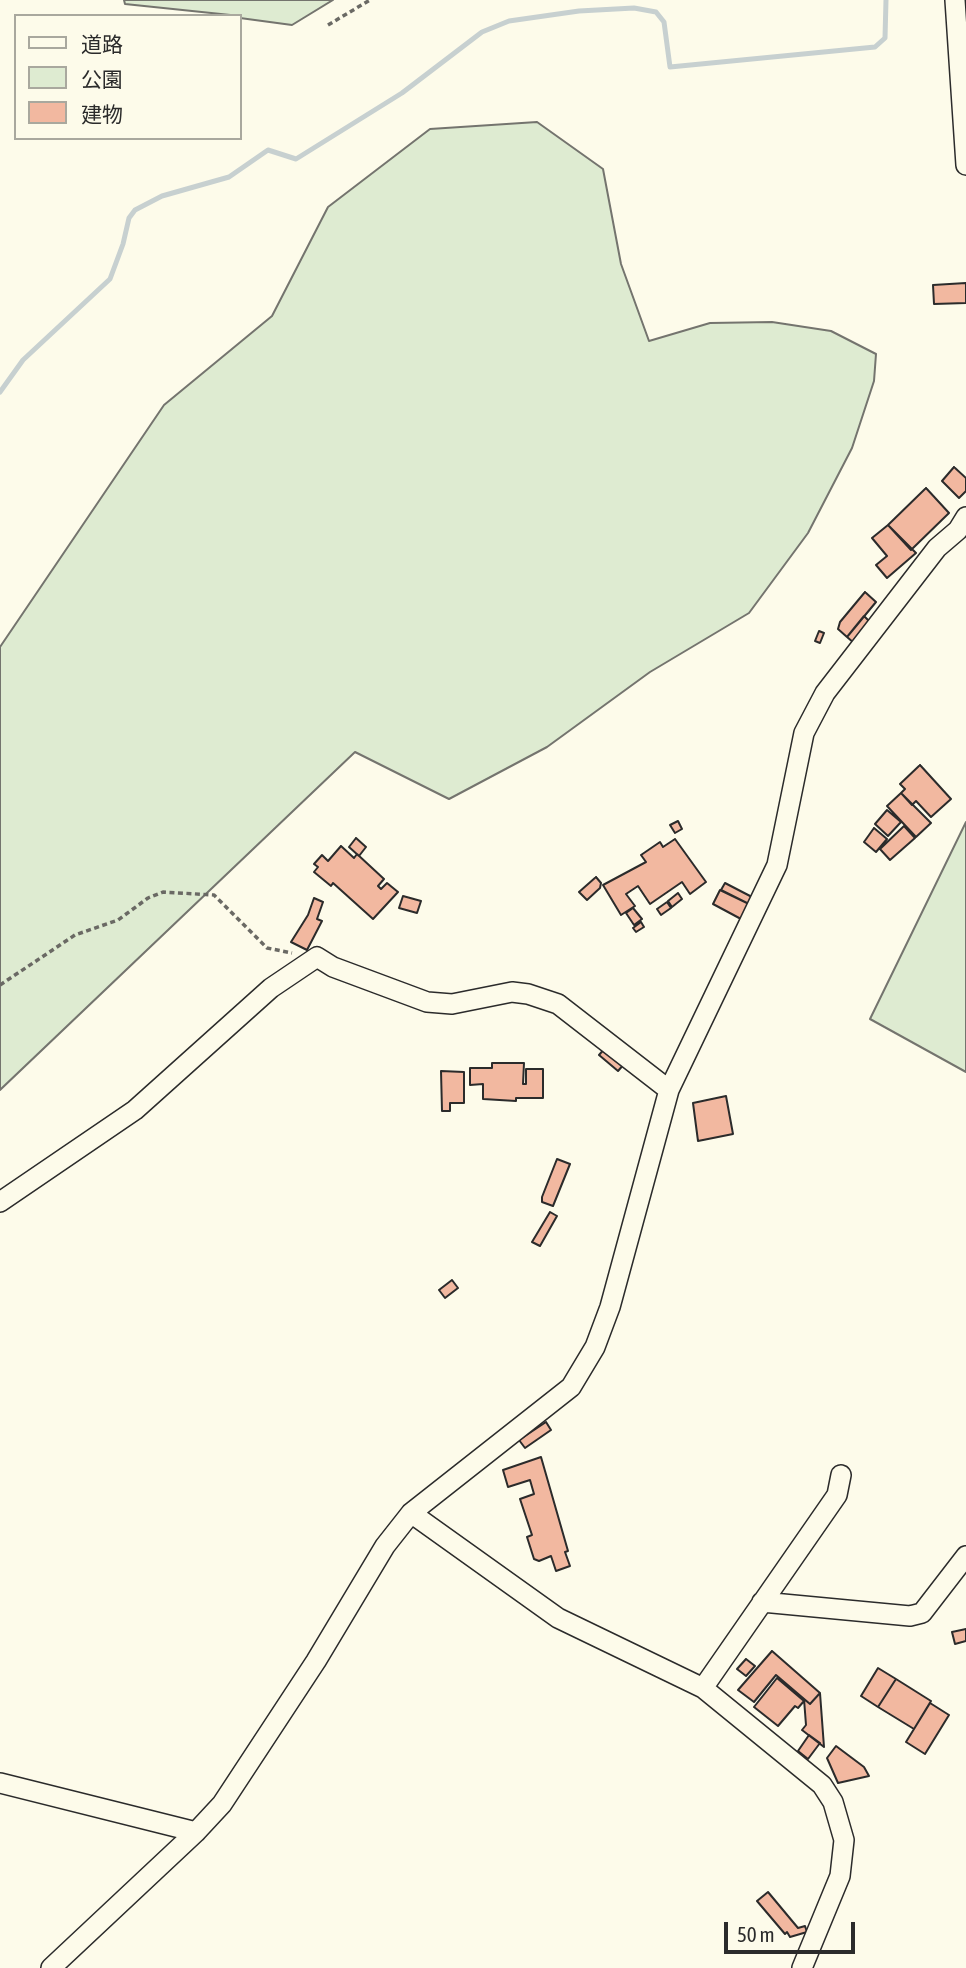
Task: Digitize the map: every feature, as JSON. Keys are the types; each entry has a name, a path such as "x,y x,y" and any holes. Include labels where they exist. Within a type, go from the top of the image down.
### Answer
{"street":[{"path":"955,0 966,165"},
{"path":"51,1968 196,1832 222,1804 316,1661 385,1546 411,1513 571,1387 595,1347 610,1307 668,1090 777,866 804,733 825,693 937,548 958,530 966,517"},
{"path":"0,1202 135,1110 271,988 317,957 333,967 427,1002 452,1004 512,992 528,994 558,1004 668,1090"},
{"path":"703,1688 837,1495 841,1475"},
{"path":"411,1513 558,1618 703,1688 822,1785 833,1802 844,1840 840,1876 802,1968"},
{"path":"762,1602 910,1616 922,1613 966,1556"},
{"path":"0,1783 196,1832"}],"path":[{"path":"328,25 370,0"},
{"path":"0,985 75,935 118,920 148,898 163,892 215,895 267,948 317,957"}],"green space":[{"path":"124,0 333,0 292,25 242,18 242,14 125,4"},
{"path":"537,122 603,169 621,264 649,341 710,323 772,322 831,331 876,354 874,381 852,448 808,533 749,613 650,672 547,747 449,799 355,752 0,1090 0,647 164,405 272,316 328,207 430,129"},
{"path":"966,822 966,1072 870,1019"}],"building":[{"path":"966,283 966,303 934,304 933,285"},
{"path":"954,467 966,478 966,491 959,498 942,481"},
{"path":"926,488 949,513 911,550 888,525"},
{"path":"888,525 916,553 887,578 876,565 887,556 872,538"},
{"path":"865,592 876,602 847,637 838,629 840,622"},
{"path":"864,616 870,622 854,643 847,637"},
{"path":"819,631 824,633 820,643 815,641"},
{"path":"920,765 951,799 931,817 916,801 912,805 901,793 905,789 900,784"},
{"path":"901,793 931,823 916,837 887,806"},
{"path":"887,810 901,822 888,836 875,824"},
{"path":"678,821 682,829 675,833 670,825"},
{"path":"904,826 915,838 890,860 880,849"},
{"path":"874,828 887,839 876,852 864,842"},
{"path":"356,838 366,847 359,856 349,847"},
{"path":"675,839 706,882 690,894 682,882 650,904 638,886 626,894 635,906 621,915 603,885 646,862 641,855 660,842 663,847"},
{"path":"341,846 354,858 357,854 384,879 378,886 381,889 387,883 398,892 373,919 333,883 331,886 314,872 318,867 314,864 322,855 328,861"},
{"path":"596,877 601,883 600,888 587,900 579,892"},
{"path":"725,883 752,897 749,904 721,890"},
{"path":"720,890 749,904 741,919 713,904"},
{"path":"678,893 682,899 672,907 668,901"},
{"path":"403,896 421,901 417,913 399,908"},
{"path":"314,898 323,902 317,919 322,921 307,950 291,942 308,915"},
{"path":"667,902 671,908 661,915 657,909"},
{"path":"633,908 642,919 634,925 626,913"},
{"path":"641,922 644,927 636,932 633,928"},
{"path":"606,1047 625,1063 618,1071 599,1055"},
{"path":"492,1063 524,1063 523,1084 526,1084 526,1069 543,1069 543,1098 516,1098 516,1101 483,1099 483,1084 470,1085 470,1068 492,1068"},
{"path":"441,1071 464,1072 464,1103 450,1103 450,1111 442,1111"},
{"path":"726,1096 733,1134 698,1141 693,1103"},
{"path":"557,1159 570,1164 553,1206 542,1202 542,1197"},
{"path":"550,1212 557,1216 540,1246 532,1242"},
{"path":"452,1280 458,1288 445,1298 439,1290"},
{"path":"546,1422 551,1430 525,1448 519,1440"},
{"path":"541,1457 570,1566 556,1571 551,1556 539,1561 534,1559 527,1537 532,1535 520,1499 534,1494 530,1480 508,1487 503,1470"},
{"path":"966,1629 966,1641 955,1644 952,1632"},
{"path":"772,1651 820,1693 810,1704 776,1675 754,1702 738,1690"},
{"path":"746,1659 755,1666 746,1676 737,1669"},
{"path":"878,1668 896,1679 878,1707 861,1696"},
{"path":"777,1678 804,1701 798,1708 795,1706 778,1726 754,1707"},
{"path":"896,1679 931,1701 914,1729 878,1707"},
{"path":"820,1693 824,1747 802,1730 806,1725 804,1699 810,1704"},
{"path":"930,1703 949,1715 925,1754 906,1742"},
{"path":"809,1735 820,1743 808,1759 798,1751"},
{"path":"836,1746 864,1767 869,1776 838,1783 827,1758"},
{"path":"768,1892 798,1928 805,1926 807,1932 790,1937 787,1932 785,1934 757,1901"}],"waterway":[{"path":"0,392 23,360 110,279 129,218 135,210 162,196 229,177 268,150 296,159 402,93 482,32 509,21 579,11 634,8 656,12 664,22 670,67 875,47 885,38 886,0"}]}
